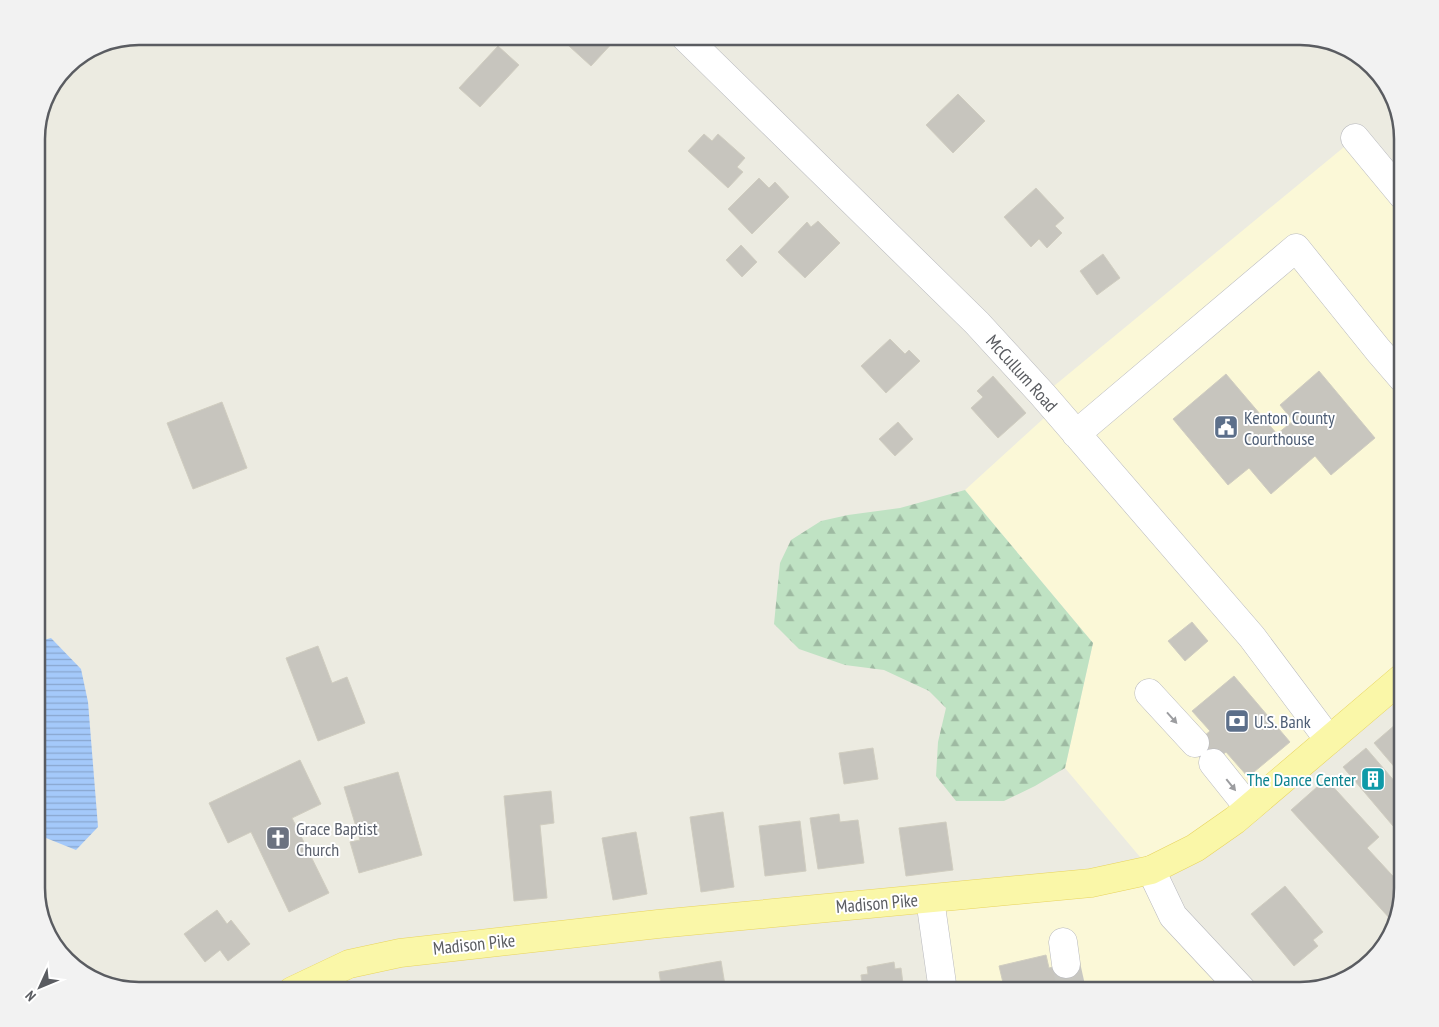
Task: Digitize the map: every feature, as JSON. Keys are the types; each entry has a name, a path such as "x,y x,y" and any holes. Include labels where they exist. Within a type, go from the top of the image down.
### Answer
{"main road":[{"name":"Madison Pike","path":"311,982 350,964 400,953 658,924 1091,884 1151,870 1195,848 1235,820 1394,686"}],"street":[{"name":"McCullum Road","path":"693,45 978,324 1252,637 1329,740"},
{"path":"1354,138 1394,185"},
{"path":"1076,434 1296,248 1394,369"},
{"path":"1149,693 1195,743"},
{"path":"1213,763 1249,808"},
{"path":"1151,870 1173,916 1235,982"},
{"path":"930,898 942,982"}],"shaded area":[{"path":"1355,138 1394,185 1394,684 1151,870 1065,768 1093,643 965,490 1054,409 1043,395"},
{"path":"1151,870 1236,982 942,982 930,899"}],"green space":[{"path":"965,490 1093,643 1065,768 1035,786 1004,801 956,801 936,776 938,742 946,708 929,691 884,670 845,665 799,649 774,624 780,563 791,540 821,521 848,515 900,508"}],"water":[{"path":"51,638 81,669 88,702 98,827 76,850 45,838 45,640"}],"building":[{"path":"568,45 610,45 591,66"},
{"path":"498,46 519,65 480,107 459,88"},
{"path":"958,94 985,121 953,153 926,125"},
{"path":"704,134 712,141 718,134 745,158 737,167 743,172 728,188 688,151"},
{"path":"759,178 769,188 775,182 789,197 752,234 728,209"},
{"path":"1036,188 1064,218 1055,226 1062,233 1047,248 1039,239 1031,247 1004,217"},
{"path":"818,221 840,243 805,278 778,252 807,222 811,227"},
{"path":"741,245 757,262 742,277 726,260"},
{"path":"1103,254 1120,278 1097,295 1080,271"},
{"path":"890,339 905,354 909,350 920,361 886,393 861,366"},
{"name":"Kenton County Courthouse","path":"1319,371 1375,438 1331,475 1315,456 1271,494 1249,468 1228,485 1173,419 1226,374 1277,434 1293,421 1280,405"},
{"path":"993,376 1026,413 998,438 971,408 983,397 977,391"},
{"path":"222,402 247,468 193,489 167,423"},
{"path":"898,422 913,439 895,456 879,439"},
{"path":"1192,622 1208,641 1185,661 1168,641"},
{"path":"318,646 332,683 347,677 365,723 318,741 286,658"},
{"name":"U.S. Bank","path":"1234,676 1290,742 1248,777 1226,752 1208,767 1191,747 1210,731 1192,711"},
{"path":"1394,726 1394,766 1374,743"},
{"path":"873,748 878,779 844,784 839,753"},
{"name":"The Dance Center","path":"1366,748 1394,781 1394,825 1393,826 1343,767"},
{"name":"Grace Baptist Church","path":"300,760 321,804 292,818 329,893 289,912 251,832 228,843 209,803"},
{"path":"398,772 422,855 359,873 350,842 360,840 344,787"},
{"path":"1326,779 1379,837 1367,848 1394,877 1393,901 1389,918 1291,810"},
{"path":"551,791 554,823 540,825 547,898 514,901 504,796"},
{"path":"723,812 734,887 701,892 690,817"},
{"path":"839,814 840,822 858,820 864,863 818,869 810,818"},
{"path":"800,821 806,871 765,876 759,826"},
{"path":"946,822 953,870 906,876 899,828"},
{"path":"636,832 647,894 613,900 602,838"},
{"path":"1285,886 1323,932 1313,940 1318,946 1294,966 1251,914"},
{"path":"217,910 227,924 231,920 250,944 228,961 220,950 205,962 184,934"},
{"path":"1046,955 1049,968 1077,961 1082,982 1003,982 999,966"},
{"path":"721,961 724,982 661,982 659,972"},
{"path":"894,962 895,969 901,968 903,982 862,982 861,975 868,974 867,967"}],"tunnel":[{"path":"1066,964 1070,982"}],"place":[{"name":"Kenton County Courthouse","path":"1226,427"},
{"name":"U.S. Bank","path":"1237,721"},
{"name":"The Dance Center","path":"1373,779"},
{"name":"Grace Baptist Church","path":"278,838"}]}
